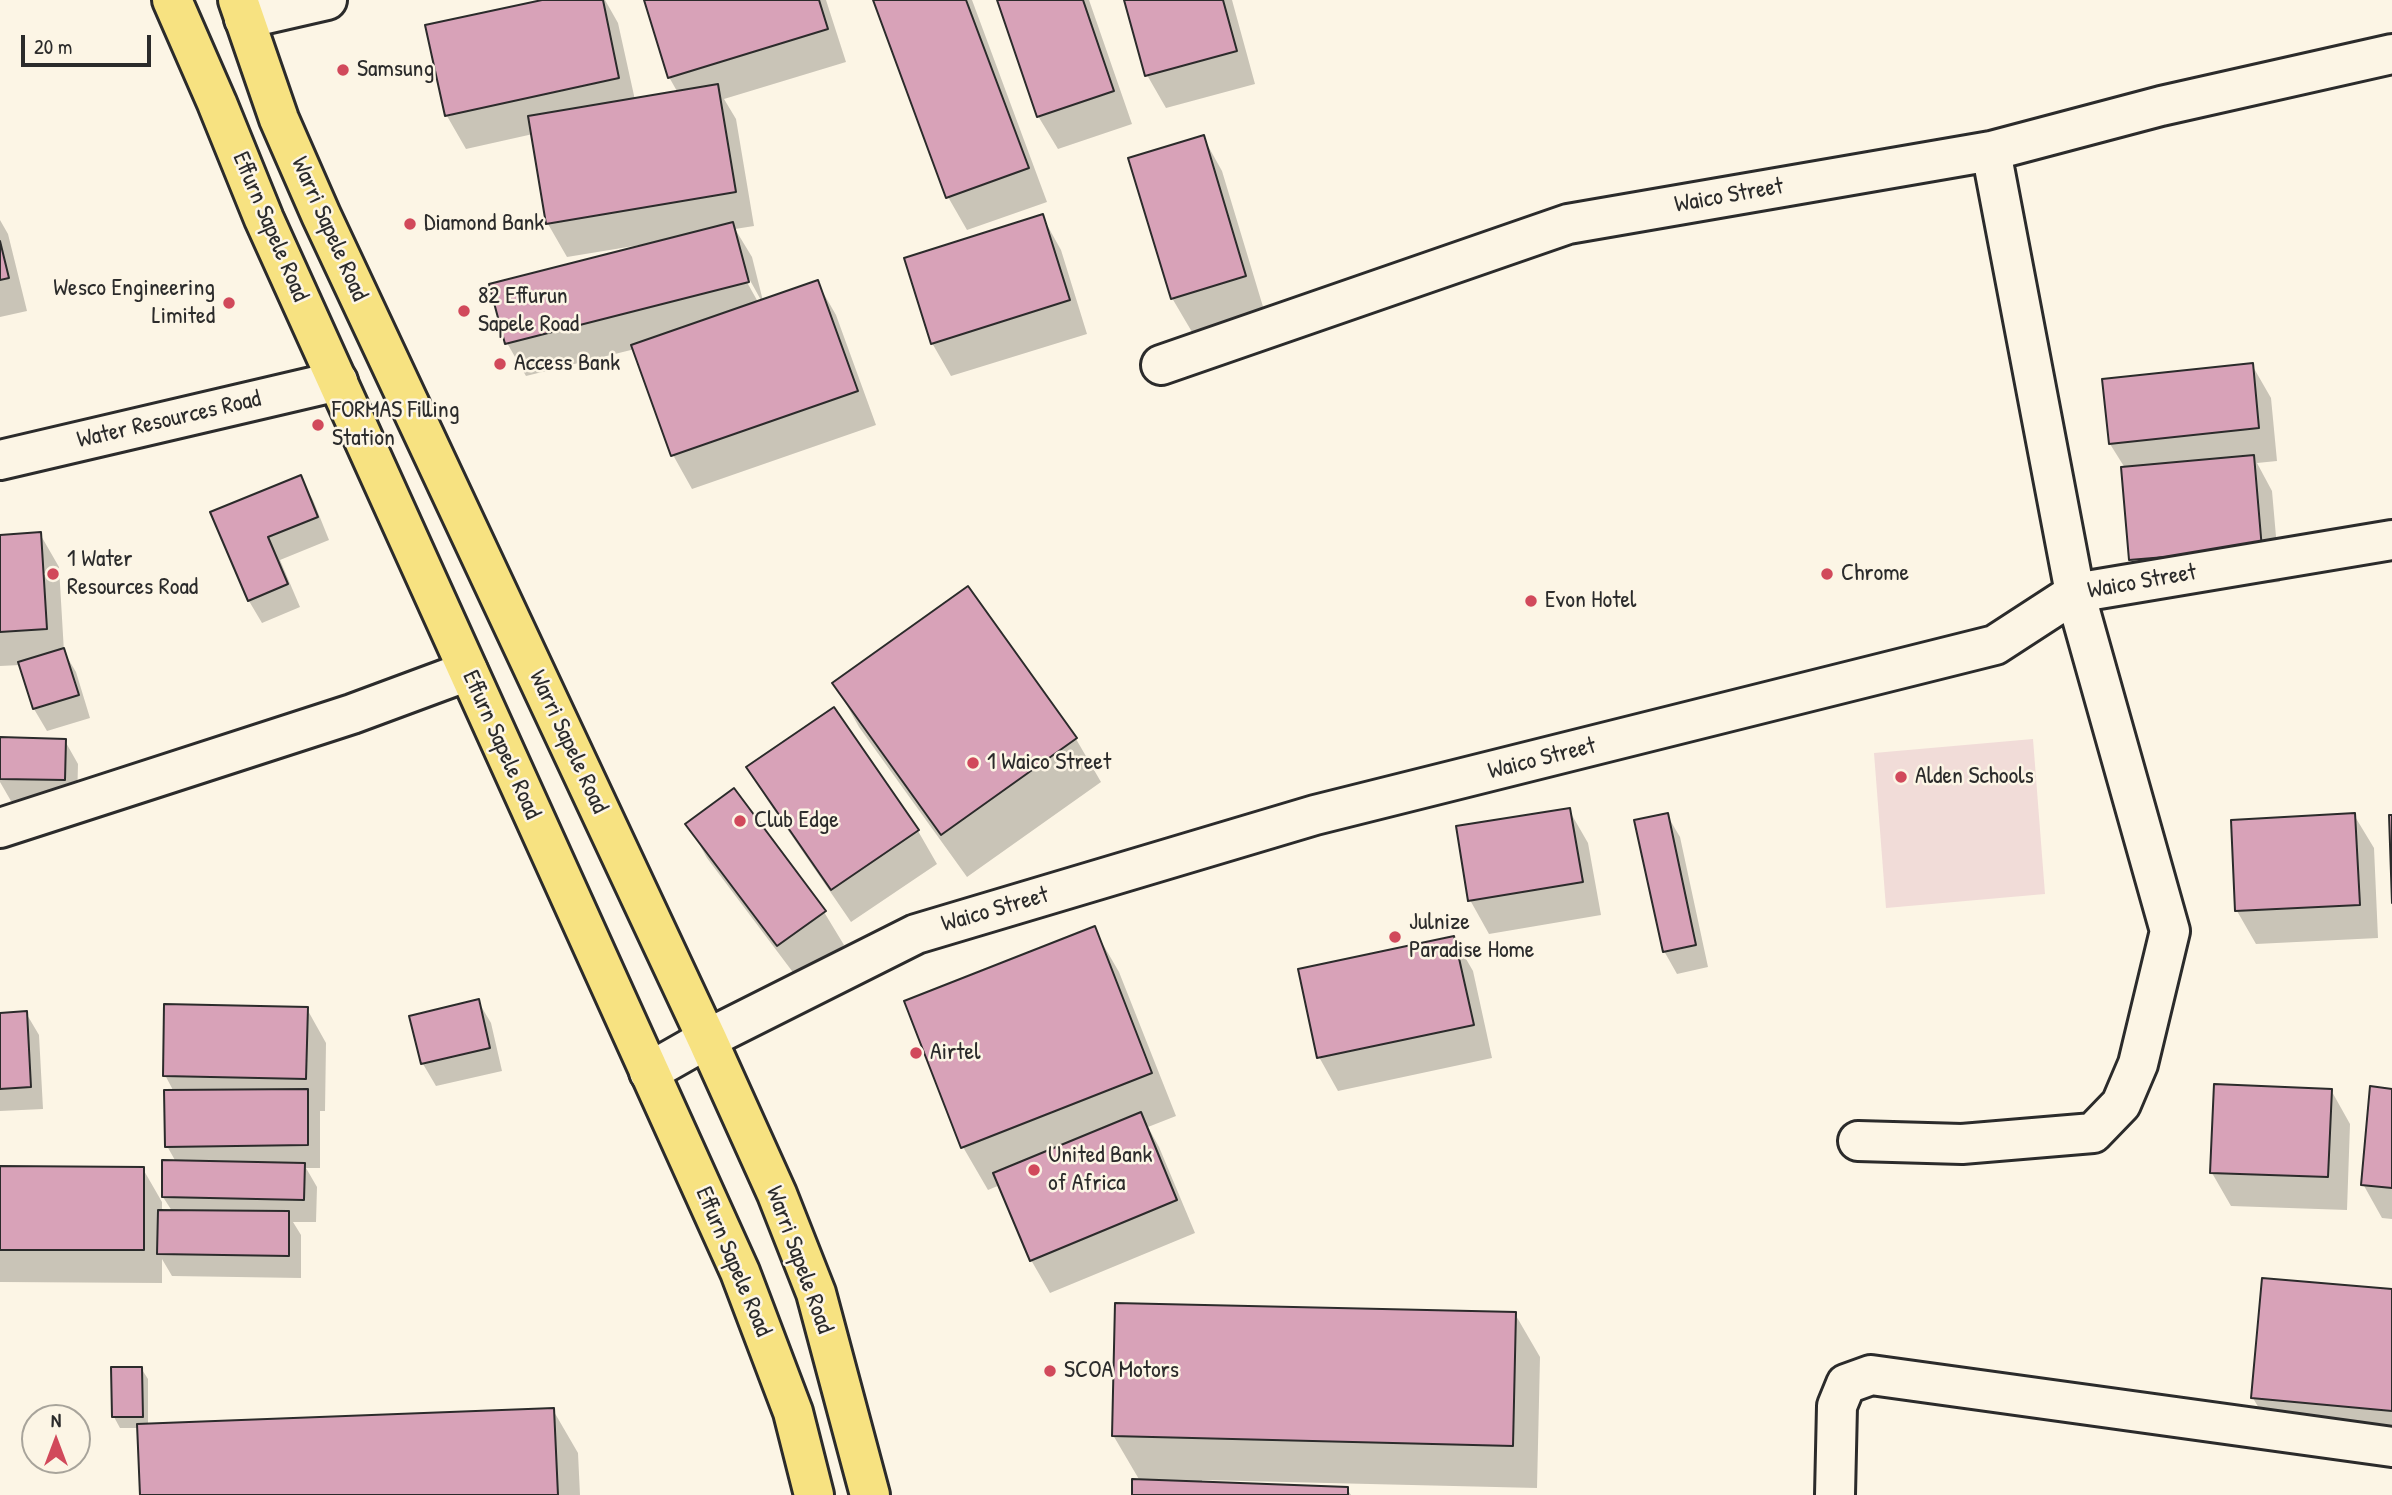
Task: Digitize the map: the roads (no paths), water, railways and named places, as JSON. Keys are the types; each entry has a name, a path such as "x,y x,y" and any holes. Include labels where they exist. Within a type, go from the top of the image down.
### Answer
{"highway":[{"name":"Effurn Sapele Road","path":"172,0 264,219 740,1272 793,1412 814,1495"},
{"name":"Warri Sapele Road","path":"241,9 279,119 321,215 777,1194 816,1293 870,1495"}],"street":[{"path":"241,9 327,0"},
{"name":"Waico Street","path":"1161,365 1568,224 1991,151 2161,106 2392,54"},
{"path":"1858,1141 1962,1144 2093,1133 2121,1104 2138,1064 2170,931 2075,593 1991,151"},
{"name":"Water Resources Road","path":"0,460 338,381"},
{"name":"Waico Street","path":"649,1072 707,1039 916,933 1315,816 1995,645 2075,593 2392,540"},
{"path":"0,828 352,714 468,671"},
{"path":"1835,1495 1837,1406 1846,1384 1871,1374 2392,1447"}],"place":[{"name":"Samsung","path":"343,70"},
{"name":"Diamond Bank","path":"410,224"},
{"name":"Wesco Engineering Limited","path":"229,303"},
{"name":"82 Effurun Sapele Road","path":"464,311"},
{"name":"Access Bank","path":"500,364"},
{"name":"FORMAS Filling Station","path":"318,425"},
{"name":"1 Water Resources Road","path":"53,574"},
{"name":"Chrome","path":"1827,574"},
{"name":"Evon Hotel","path":"1531,601"},
{"name":"1 Waico Street","path":"973,763"},
{"name":"Alden Schools","path":"1901,777"},
{"name":"Club Edge","path":"740,821"},
{"name":"Julnize Paradise Home","path":"1395,937"},
{"name":"Airtel","path":"916,1053"},
{"name":"United Bank of Africa","path":"1034,1170"},
{"name":"SCOA Motors","path":"1050,1371"}]}
